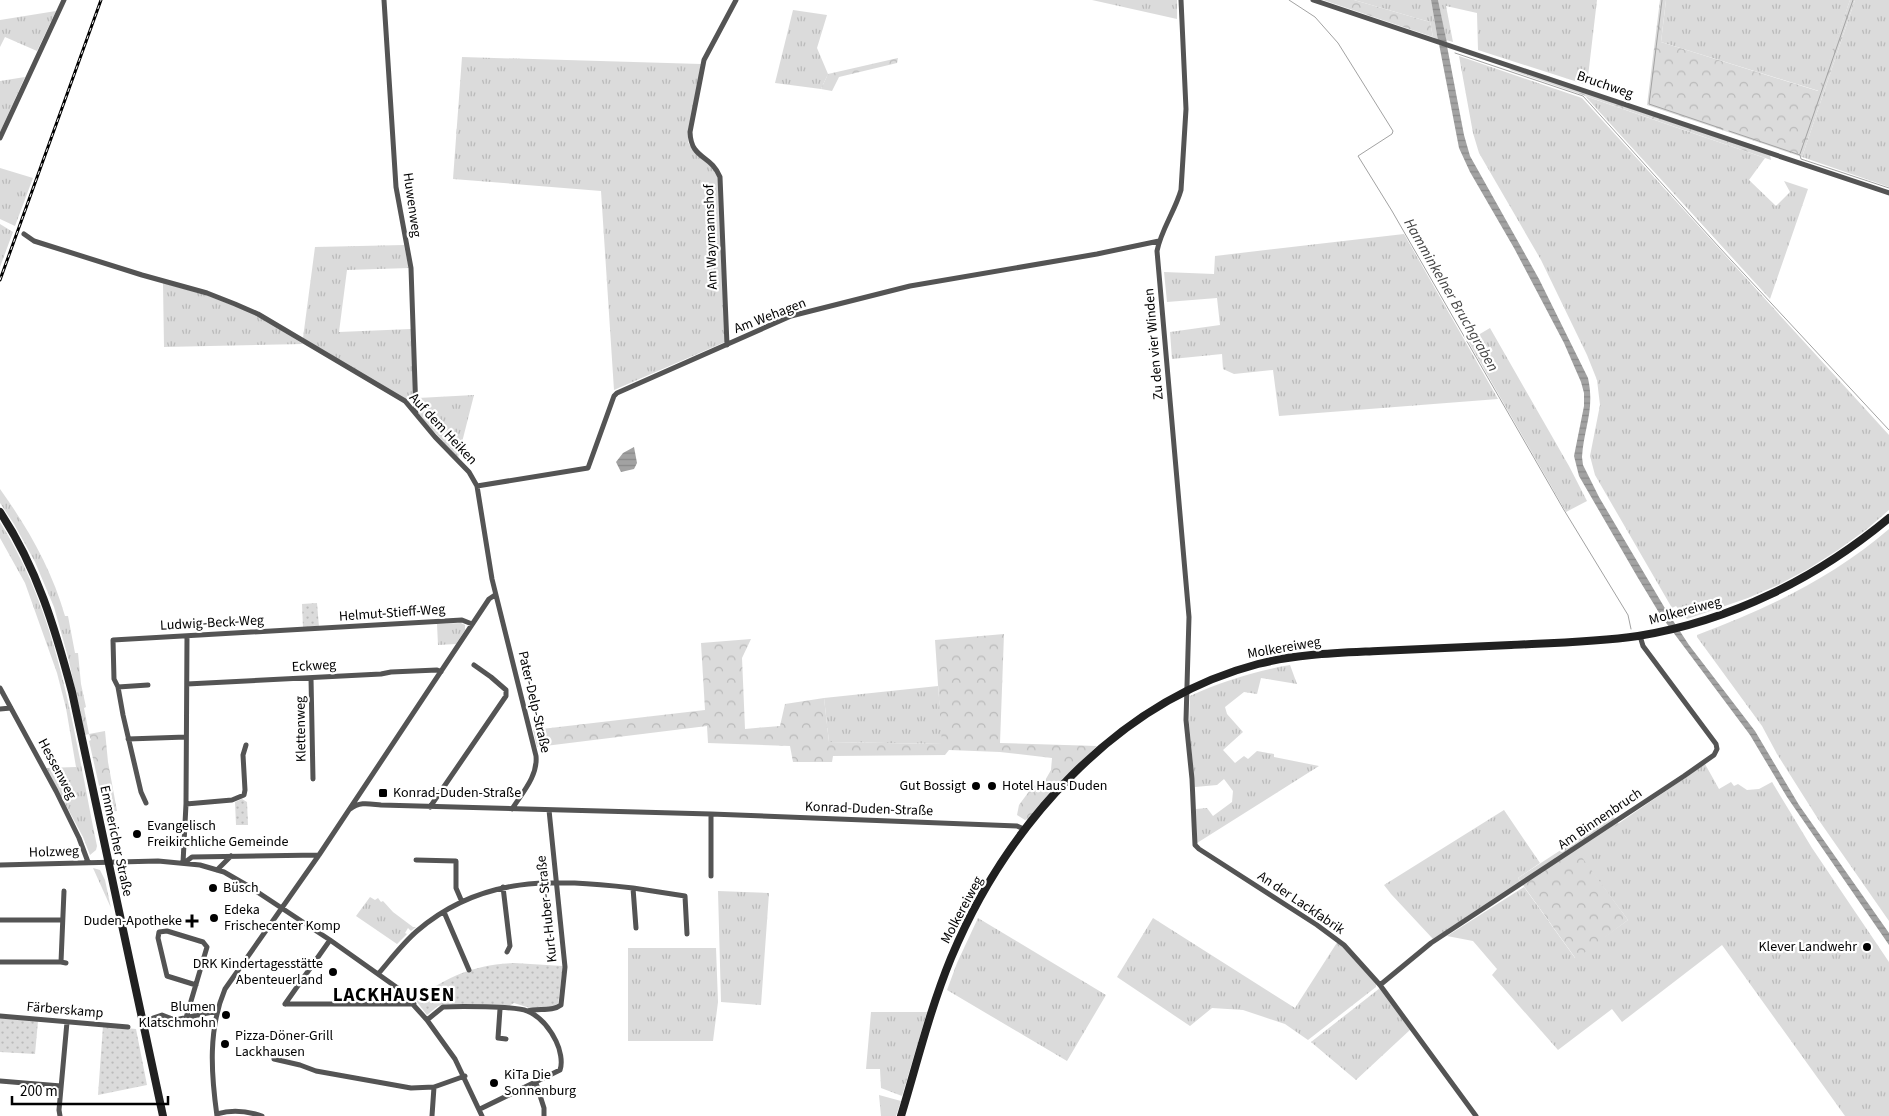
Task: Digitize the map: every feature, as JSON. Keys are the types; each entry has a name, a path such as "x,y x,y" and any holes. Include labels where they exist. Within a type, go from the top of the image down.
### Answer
{"main road":[{"name":"Emmericher Straße","path":"0,512 30,564 56,630 72,692 163,1116"},
{"name":"Molkereiweg","path":"902,1116 933,1008 951,959 986,889 1026,830 1060,789 1093,756 1142,716 1186,690 1211,679 1258,664 1308,655 1597,641 1640,636 1682,626 1724,614 1780,590 1841,555 1889,518"}],"street":[{"path":"0,138 64,0"},
{"name":"Huwenweg","path":"384,0 396,188 411,268 416,414"},
{"name":"Am Waymannshof","path":"727,345 720,177 716,168 693,149 690,142 690,132 704,60 736,0"},
{"name":"Zu den vier Winden","path":"1181,0 1186,109 1181,190 1178,203 1159,241 1157,251 1189,617 1186,690"},
{"name":"Bruchweg","path":"1313,0 1889,193"},
{"name":"Auf dem Heiken","path":"24,234 34,241 207,293 258,314 405,402 469,472 477,486 495,595"},
{"name":"Am Wehagen","path":"477,486 588,468 617,393 791,316 910,286 1097,254 1159,241"},
{"path":"262,1116 247,1111 226,1111 217,1115 212,1080 212,1052 217,1011 230,980 319,855 489,598 495,595"},
{"name":"Pater-Delp-Straße","path":"495,595 537,764 532,778 512,809"},
{"name":"Helmut-Stieff-Weg","path":"311,630 462,620 472,624"},
{"name":"Ludwig-Beck-Weg","path":"118,687 114,679 114,640 311,630"},
{"path":"183,863 186,804 187,636"},
{"name":"Am Binnenbruch","path":"1380,985 1431,943 1684,776 1714,754 1717,749 1716,744 1643,646 1640,636"},
{"path":"430,807 506,696 506,690 502,686 474,665"},
{"name":"Eckweg","path":"187,684 391,672 436,670 441,672"},
{"name":"Klettenweg","path":"311,678 313,779"},
{"path":"146,803 128,740 118,687 148,685"},
{"name":"Hessenweg","path":"0,688 64,806 88,862"},
{"name":"An der Lackfabrik","path":"1186,690 1186,720 1192,779 1195,845 1336,938 1380,985 1476,1116"},
{"path":"0,708 11,708"},
{"path":"128,740 186,737"},
{"path":"186,804 232,800 244,795 243,755 246,745"},
{"name":"Konrad-Duden-Straße","path":"350,809 363,804 711,814 1017,826 1026,830"},
{"name":"Kurt-Huber-Straße","path":"527,1011 556,1009 561,1005 565,967 550,810"},
{"path":"711,814 711,876"},
{"path":"183,863 192,857 319,855"},
{"path":"217,870 232,856"},
{"path":"416,860 456,861 456,888 462,902"},
{"name":"Holzweg","path":"0,865 158,861 183,863"},
{"path":"183,863 224,872 250,887 379,973 399,989 414,1004 445,1043 465,1076 482,1116"},
{"path":"379,973 416,932 433,918 479,894 503,887 528,883 593,884 685,896 688,934"},
{"path":"503,887 507,907 510,946 507,952"},
{"path":"633,888 636,928"},
{"path":"0,962 63,962 62,920 64,891"},
{"path":"444,912 469,970"},
{"path":"0,920 62,920"},
{"path":"186,1018 196,985 207,947 205,943 167,931 159,932 158,938 167,976 196,985"},
{"path":"330,940 285,1004 414,1004"},
{"path":"427,1020 442,1008 514,1008 527,1011 543,1022 552,1032 558,1044 562,1066 560,1070 480,1109"},
{"path":"500,1009 498,1038 506,1039"},
{"path":"153,1018 162,1015 174,1020 217,1011"},
{"name":"Färberskamp","path":"0,1016 128,1027"},
{"path":"60,1116 67,1022"},
{"path":"274,1059 316,1070 411,1088 434,1087 465,1076"},
{"path":"0,1081 61,1086"},
{"path":"536,1083 544,1108 544,1116"},
{"path":"432,1116 434,1087"}],"green space":[{"path":"1092,0 1177,0 1177,19"},
{"path":"1323,0 1354,0 1430,22 1433,37"},
{"path":"1354,0 1431,0 1438,41 1433,37 1430,22"},
{"path":"1438,0 1597,0 1587,85 1478,50 1477,13 1446,6 1453,42 1446,40"},
{"path":"1660,0 1666,0 1661,42 1818,91 1850,0 1855,0 1802,157 1647,105"},
{"path":"1666,0 1850,0 1819,91 1661,42"},
{"path":"1855,0 1889,0 1889,187 1802,157"},
{"path":"793,10 827,15 817,48 828,74 821,89 775,83"},
{"path":"56,11 37,51 5,37 0,47 0,20"},
{"path":"1459,56 1582,98 1889,435 1889,510 1838,550 1778,585 1748,598 1687,619 1676,606 1672,608 1595,475 1590,456 1600,405 1597,380 1587,355 1541,260 1479,153 1473,133"},
{"path":"462,57 701,64 688,142 695,152 712,167 718,177 725,342 614,390 601,191 453,179"},
{"path":"898,58 897,63 839,77 832,91 821,89 828,74"},
{"path":"1511,68 1770,155 1771,160 1510,70"},
{"path":"25,77 0,132 0,81"},
{"path":"1585,96 1765,158 1749,180 1776,206 1790,192 1784,181 1808,189 1770,299"},
{"path":"0,168 33,178 15,226 0,219"},
{"path":"0,224 13,232 0,267"},
{"path":"1404,234 1498,399 1279,416 1273,370 1234,374 1223,369 1222,354 1172,359 1170,332 1220,325 1217,298 1167,302 1164,272 1214,274 1215,256"},
{"path":"404,245 409,268 347,270 339,332 411,329 414,400 406,400 303,338 315,247"},
{"path":"163,283 206,295 257,315 303,344 164,347"},
{"path":"1490,328 1587,501 1566,512 1468,341"},
{"path":"474,395 458,458 419,415 418,398"},
{"path":"0,489 38,550 60,599 65,616 68,616 75,653 78,653 89,734 85,735 69,661 54,607 35,562 0,503"},
{"path":"0,522 21,559 38,598 63,679 97,846 96,850 90,855 83,837 46,768 76,767 66,708 57,673 25,583 0,538"},
{"path":"1889,529 1889,921 1818,819 1777,754 1762,726 1697,635 1749,614 1798,591 1845,563"},
{"path":"317,603 319,627 303,628 302,604"},
{"path":"461,623 465,625 465,630 456,644 438,645 437,624"},
{"path":"1004,634 1000,743 1097,746 1056,787 1030,818 1025,820 1017,815 1019,805 1033,786 1043,784 1051,770 1052,758 1000,752 949,750 945,755 833,756 832,762 793,762 790,746 708,743 707,726 537,747 533,730 705,710 701,643 751,639 742,658 745,729 780,726 785,704 824,698 829,742 942,744 935,640"},
{"path":"1290,665 1297,684 1261,678 1257,694 1244,692 1225,707 1227,714 1243,732 1223,750 1235,763 1244,756 1248,759 1257,751 1274,754 1274,757 1319,766 1197,843 1196,809 1207,808 1213,816 1232,802 1233,791 1224,779 1217,785 1195,787 1189,723 1190,696 1239,677"},
{"path":"938,686 943,744 829,742 824,698"},
{"path":"105,731 108,762 117,811 105,812 89,734"},
{"path":"1705,764 1719,789 1731,782 1734,786 1738,784 1747,790 1759,789 1772,782 1812,848 1889,962 1889,1116 1845,1116 1722,945 1622,1022 1612,1009 1558,1050 1492,975 1497,969 1473,941 1447,936 1524,887 1575,958 1628,920 1577,852"},
{"path":"242,799 247,802 248,825 236,825 235,802"},
{"path":"1504,810 1540,863 1518,878 1521,883 1433,939 1384,885"},
{"path":"1613,816 1619,824 1578,852 1628,920 1576,959 1518,878"},
{"path":"93,868 100,870 105,880 111,908"},
{"path":"718,891 769,893 761,1005 721,1002"},
{"path":"370,897 375,900 378,898 381,902 383,901 393,912 413,927 416,927 411,931 408,928 405,933 407,934 397,944 356,916"},
{"path":"978,918 1106,995 1067,1061 947,990"},
{"path":"1153,918 1295,1008 1338,941 1376,984 1376,987 1308,1040 1285,1024 1243,1010 1212,1008 1190,1026 1117,977"},
{"path":"628,948 716,948 718,1002 713,1041 628,1041"},
{"path":"514,963 563,966 558,1005 555,1007 533,1009 514,1003 509,1006 446,1004 438,1006 427,1015 414,998 462,973 486,966"},
{"path":"1380,988 1411,1029 1356,1080 1311,1042"},
{"path":"871,1012 927,1012 902,1096 881,1088 880,1069 866,1069"},
{"path":"0,1018 38,1021 35,1054 0,1052"},
{"path":"103,1026 136,1029 147,1085 98,1095"},
{"path":"879,1095 901,1101 896,1116 881,1116"}],"shaded area":[{"path":"1431,0 1438,0 1447,43 1438,41"},
{"path":"1439,44 1447,46 1464,135 1470,156 1539,279 1588,378 1590,409 1583,446 1583,465 1599,497 1666,610 1689,645 1755,731 1799,805 1889,933 1889,945 1787,797 1750,735 1661,616 1579,476 1574,456 1584,406 1584,393 1581,382 1564,343 1514,248 1470,172 1459,148"},
{"path":"634,447 637,463 634,469 621,472 616,462 623,453"}],"waterway":[{"name":"Hamminkelner Bruchgraben","path":"1289,0 1315,17 1338,43 1393,131 1392,134 1358,156 1392,211 1564,510 1628,615 1631,629"},
{"path":"1662,0 1649,104 1723,129"},
{"path":"1800,154 1853,0"},
{"path":"1455,53 1583,96 1719,247 1889,430"},
{"path":"1729,131 1800,155 1801,159 1889,188"}],"railway":[{"path":"0,280 101,0"}],"place":[{"name":"Gut Bossigt","path":"976,786"},
{"name":"Hotel Haus Duden","path":"992,786"},
{"name":"Konrad-Duden-Straße","path":"383,793"},
{"name":"Evangelisch Freikirchliche Gemeinde","path":"137,834"},
{"name":"Büsch","path":"213,888"},
{"name":"Edeka Frischecenter Komp","path":"214,918"},
{"name":"Duden-Apotheke","path":"192,921"},
{"name":"Klever Landwehr","path":"1867,947"},
{"name":"DRK Kindertagesstätte Abenteuerland","path":"333,972"},
{"name":"Blumen Klatschmohn","path":"226,1015"},
{"name":"Pizza-Döner-Grill Lackhausen","path":"225,1044"},
{"name":"KiTa Die Sonnenburg","path":"494,1083"}],"district":[{"name":"LACKHAUSEN","path":"394,995"}]}
